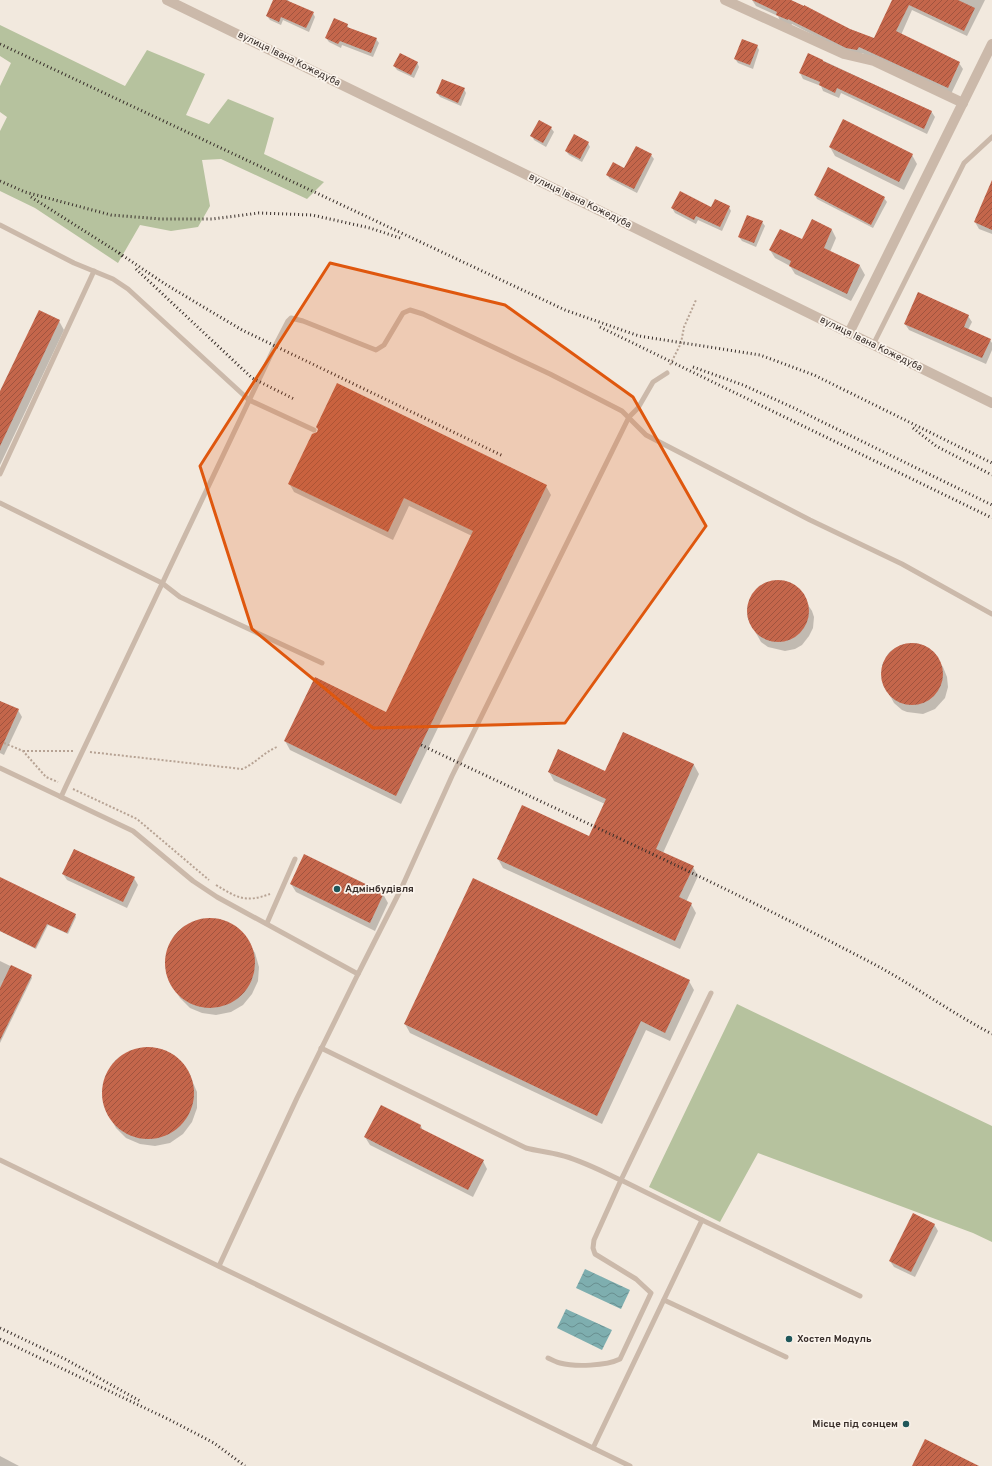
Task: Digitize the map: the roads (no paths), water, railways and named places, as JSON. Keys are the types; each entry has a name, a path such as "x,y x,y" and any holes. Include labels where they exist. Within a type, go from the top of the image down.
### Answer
{"street":[{"name":"вулиця Івана Кожедуба","path":"167,0 486,154 992,403"},
{"path":"726,0 844,54 874,61 963,103"},
{"path":"848,333 992,44"}],"lane":[{"path":"873,345 964,163 992,137"},
{"path":"0,225 113,280 128,289 249,400 314,430"},
{"path":"0,474 94,271"},
{"path":"61,798 249,400 275,346 291,318 303,321 376,350 384,345 403,313 410,310 422,314 550,374 622,411 646,435 810,520 902,564 992,614"},
{"path":"219,1266 321,1048 401,889 452,776 629,417 638,408 653,382 667,373"},
{"path":"0,503 162,583 180,597 322,663"},
{"path":"0,768 133,831 193,881 217,897 358,974"},
{"path":"267,923 295,859"},
{"path":"548,1358 560,1364 584,1365 613,1362 620,1359 651,1293 636,1279 595,1254 593,1248 594,1240 621,1180 711,993"},
{"path":"321,1048 526,1148 572,1159 621,1180 860,1296"},
{"path":"0,1160 630,1466"},
{"path":"593,1448 702,1220"},
{"path":"664,1300 786,1357"}],"water":[{"path":"585,1269 630,1290 621,1309 576,1288"},
{"path":"566,1309 612,1330 602,1350 557,1328"}],"railway":[{"path":"0,44 565,310 639,336 760,355 814,375 992,463"},
{"path":"0,181 25,192 111,215 161,219 212,219 259,213 312,215 370,228 400,238"},
{"path":"31,197 123,257"},
{"path":"119,253 165,284 242,330 503,456"},
{"path":"136,269 252,378 294,399"},
{"path":"600,327 992,518"},
{"path":"693,367 743,385 794,408 992,505"},
{"path":"913,428 936,446 992,475"},
{"path":"421,745 647,851 815,933 901,979 961,1017 992,1034"},
{"path":"0,1328 65,1359 140,1401"},
{"path":"0,1339 170,1420 214,1443 245,1466"}],"place":[{"name":"Адмінбудівля","path":"337,889"},
{"name":"Хостел Модуль","path":"789,1339"},
{"name":"Місце під сонцем","path":"906,1424"}]}
